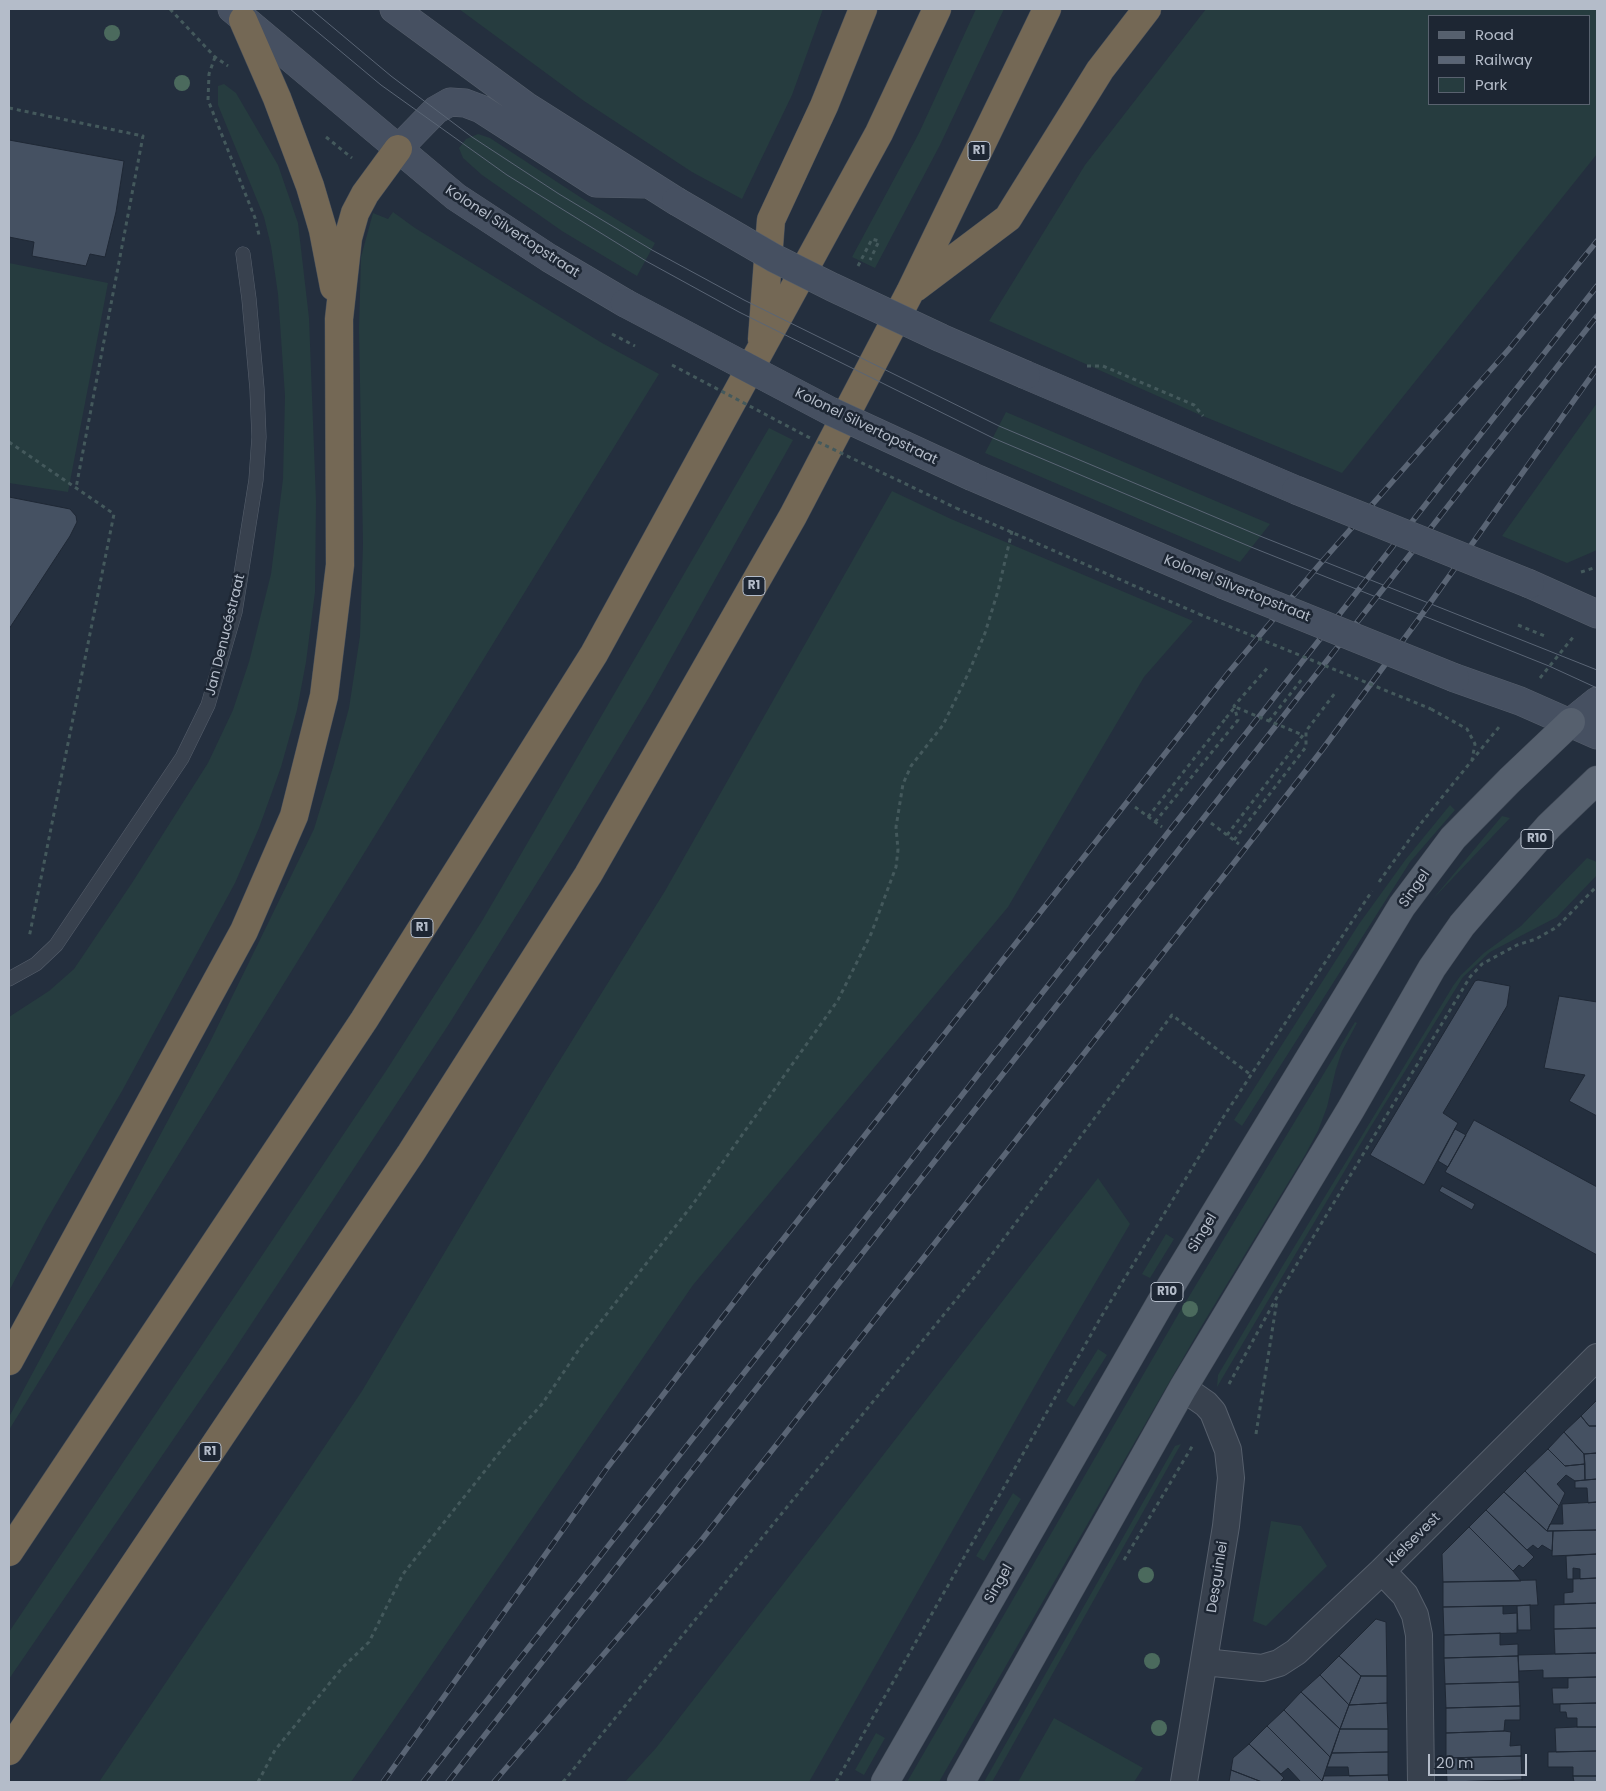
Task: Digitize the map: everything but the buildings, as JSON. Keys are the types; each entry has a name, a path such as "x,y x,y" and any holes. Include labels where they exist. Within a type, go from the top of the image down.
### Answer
{"highway":[{"path":"761,348 771,220 824,106 864,9"},
{"name":"R1","path":"9,1552 364,1020 584,670 879,133 937,9"},
{"name":"R1","path":"9,1751 411,1153 588,875 793,516 910,292 1047,9"},
{"path":"910,292 1008,218 1100,70 1148,9"},
{"path":"237,14 277,98 310,186 323,230 339,319"},
{"path":"9,1360 244,931 294,816 324,696 340,565 339,319 348,238 355,213 365,194 398,149"}],"main road":[{"path":"394,9 526,106 646,184 774,258 941,338 1026,375 1296,490 1561,597 1596,609"},
{"name":"Kolonel Silvertopstraat","path":"237,14 456,197 549,258 625,303 830,411 972,477 1222,584 1455,678 1520,701 1597,735"},
{"path":"398,149 436,110 450,102 466,103 481,109 596,183 646,184"},
{"name":"R10","path":"1571,722 1597,701"},
{"name":"Singel","path":"886,1782 1161,1302 1402,906 1454,838 1510,780 1571,722"},
{"name":"R10","path":"961,1782 1183,1388 1351,1109 1432,968 1462,925 1481,903 1549,826 1597,780"}],"street":[{"name":"Kielsevest","path":"1204,1662 1262,1668 1279,1663 1296,1652 1382,1571 1597,1357"},
{"name":"Desguinlei","path":"1183,1388 1206,1404 1213,1412 1228,1450 1231,1478 1226,1526 1184,1782"},
{"path":"1382,1571 1405,1595 1416,1615 1419,1635 1421,1782"}],"lane":[{"name":"Jan Denucéstraat","path":"15,976 36,964 56,945 182,758 208,705 235,612 251,522 259,437 254,346 243,254"}],"path":[{"path":"170,9 215,57 209,74 208,100 255,218 260,240"},
{"path":"9,108 144,136 76,488"},
{"path":"856,271 872,239 879,240 870,260"},
{"path":"9,442 114,514 15,976"},
{"path":"956,508 1199,614 1431,709 1467,729 1475,744 1472,761"},
{"path":"258,1782 275,1750 342,1668 370,1642 403,1574 508,1443 542,1404 580,1348 693,1204 838,1000 871,934 896,868 896,826 903,784 911,766 943,726 969,672 985,633 998,591 1012,531"},
{"path":"836,1782 1101,1318 1251,1075 1393,860 1596,609"},
{"path":"1518,625 1544,636"},
{"path":"1155,822 1238,720 1234,706 1269,666"},
{"path":"1268,721 1302,679"},
{"path":"1234,840 1306,746 1306,731 1335,693"},
{"path":"1148,817 1235,707 1303,735 1227,835"},
{"path":"1135,807 1162,827"},
{"path":"1211,823 1239,844"},
{"path":"1119,1568 1213,1412 1277,1298 1470,977 1482,964 1517,945 1536,939 1557,927 1597,886"},
{"path":"563,1782 981,1269 1172,1015 1251,1075"},
{"path":"1255,1440 1277,1298"}],"green space":[{"path":"459,9 823,9 792,95 742,199 692,172 584,101"},
{"path":"976,9 1004,9 940,145 875,268 852,257 919,133"},
{"path":"1206,9 1597,9 1597,154 1342,473 1198,414 989,321 1085,165"},
{"path":"224,84 236,93 278,165 298,223 309,318 316,501 315,592 306,662 297,710 281,767 259,828 235,883 122,1091 46,1221 9,1291 9,1017 49,991 74,969 132,883 208,763 233,710 249,662 271,574 283,479 285,396 278,294 271,246 264,217 218,105 218,86"},
{"path":"478,134 490,138 655,243 637,276 562,231 482,175 463,158 459,148 466,139"},
{"path":"393,212 415,228 602,343 659,374 9,1430 9,1417 210,1042 314,829 349,708 360,636 363,544 359,329 361,257 373,213 388,219"},
{"path":"9,263 108,283 68,492 9,483"},
{"path":"1597,403 1597,550 1567,563 1502,536"},
{"path":"1006,412 1270,524 1240,562 985,453"},
{"path":"769,428 793,440 651,694 564,839 449,1024 227,1361 9,1679 9,1632 386,1071 482,921"},
{"path":"892,491 951,519 1193,621 1144,677 1008,907 693,1285 351,1782 99,1782 362,1391 547,1081 665,891"},
{"path":"1450,805 1455,810 1410,862 1242,1126 1234,1120 1359,924 1406,859"},
{"path":"1502,816 1510,818 1432,900"},
{"path":"1587,858 1597,862 1597,875 1557,917 1490,952 1463,977 1370,1128 1217,1387 1218,1375 1453,986 1461,975 1484,953 1521,926"},
{"path":"1355,1022 1357,1023 1342,1051 1327,1107 1318,1131 1305,1155 1201,1327 939,1782 907,1782 1179,1313"},
{"path":"1098,1178 1130,1224 1048,1363 809,1782 625,1782 656,1748"},
{"path":"1166,1234 1174,1239 1150,1278 1142,1274"},
{"path":"1098,1349 1107,1355 1074,1407 1066,1401"},
{"path":"1181,1444 992,1782 984,1782 1175,1446"},
{"path":"1013,1493 1021,1499 984,1561 976,1556"},
{"path":"1271,1521 1301,1526 1327,1566 1266,1626 1253,1621"},
{"path":"1054,1718 1143,1768 1134,1782 1018,1782"},
{"path":"876,1733 885,1738 864,1775 855,1770"}],"tram line":[{"path":"290,9 381,85 507,175 646,261 739,312 993,438 1251,547 1549,666 1597,688"},
{"path":"311,9 391,76 472,137 559,194 652,250 744,300 999,426 1260,536 1597,670"}],"railway":[{"path":"383,1782 607,1468 751,1280 1229,672 1319,565 1510,348 1597,241"},
{"path":"423,1782 1597,286"},
{"path":"448,1782 1597,316"},
{"path":"494,1782 700,1542 1237,859 1322,750 1418,620 1597,368"}]}
